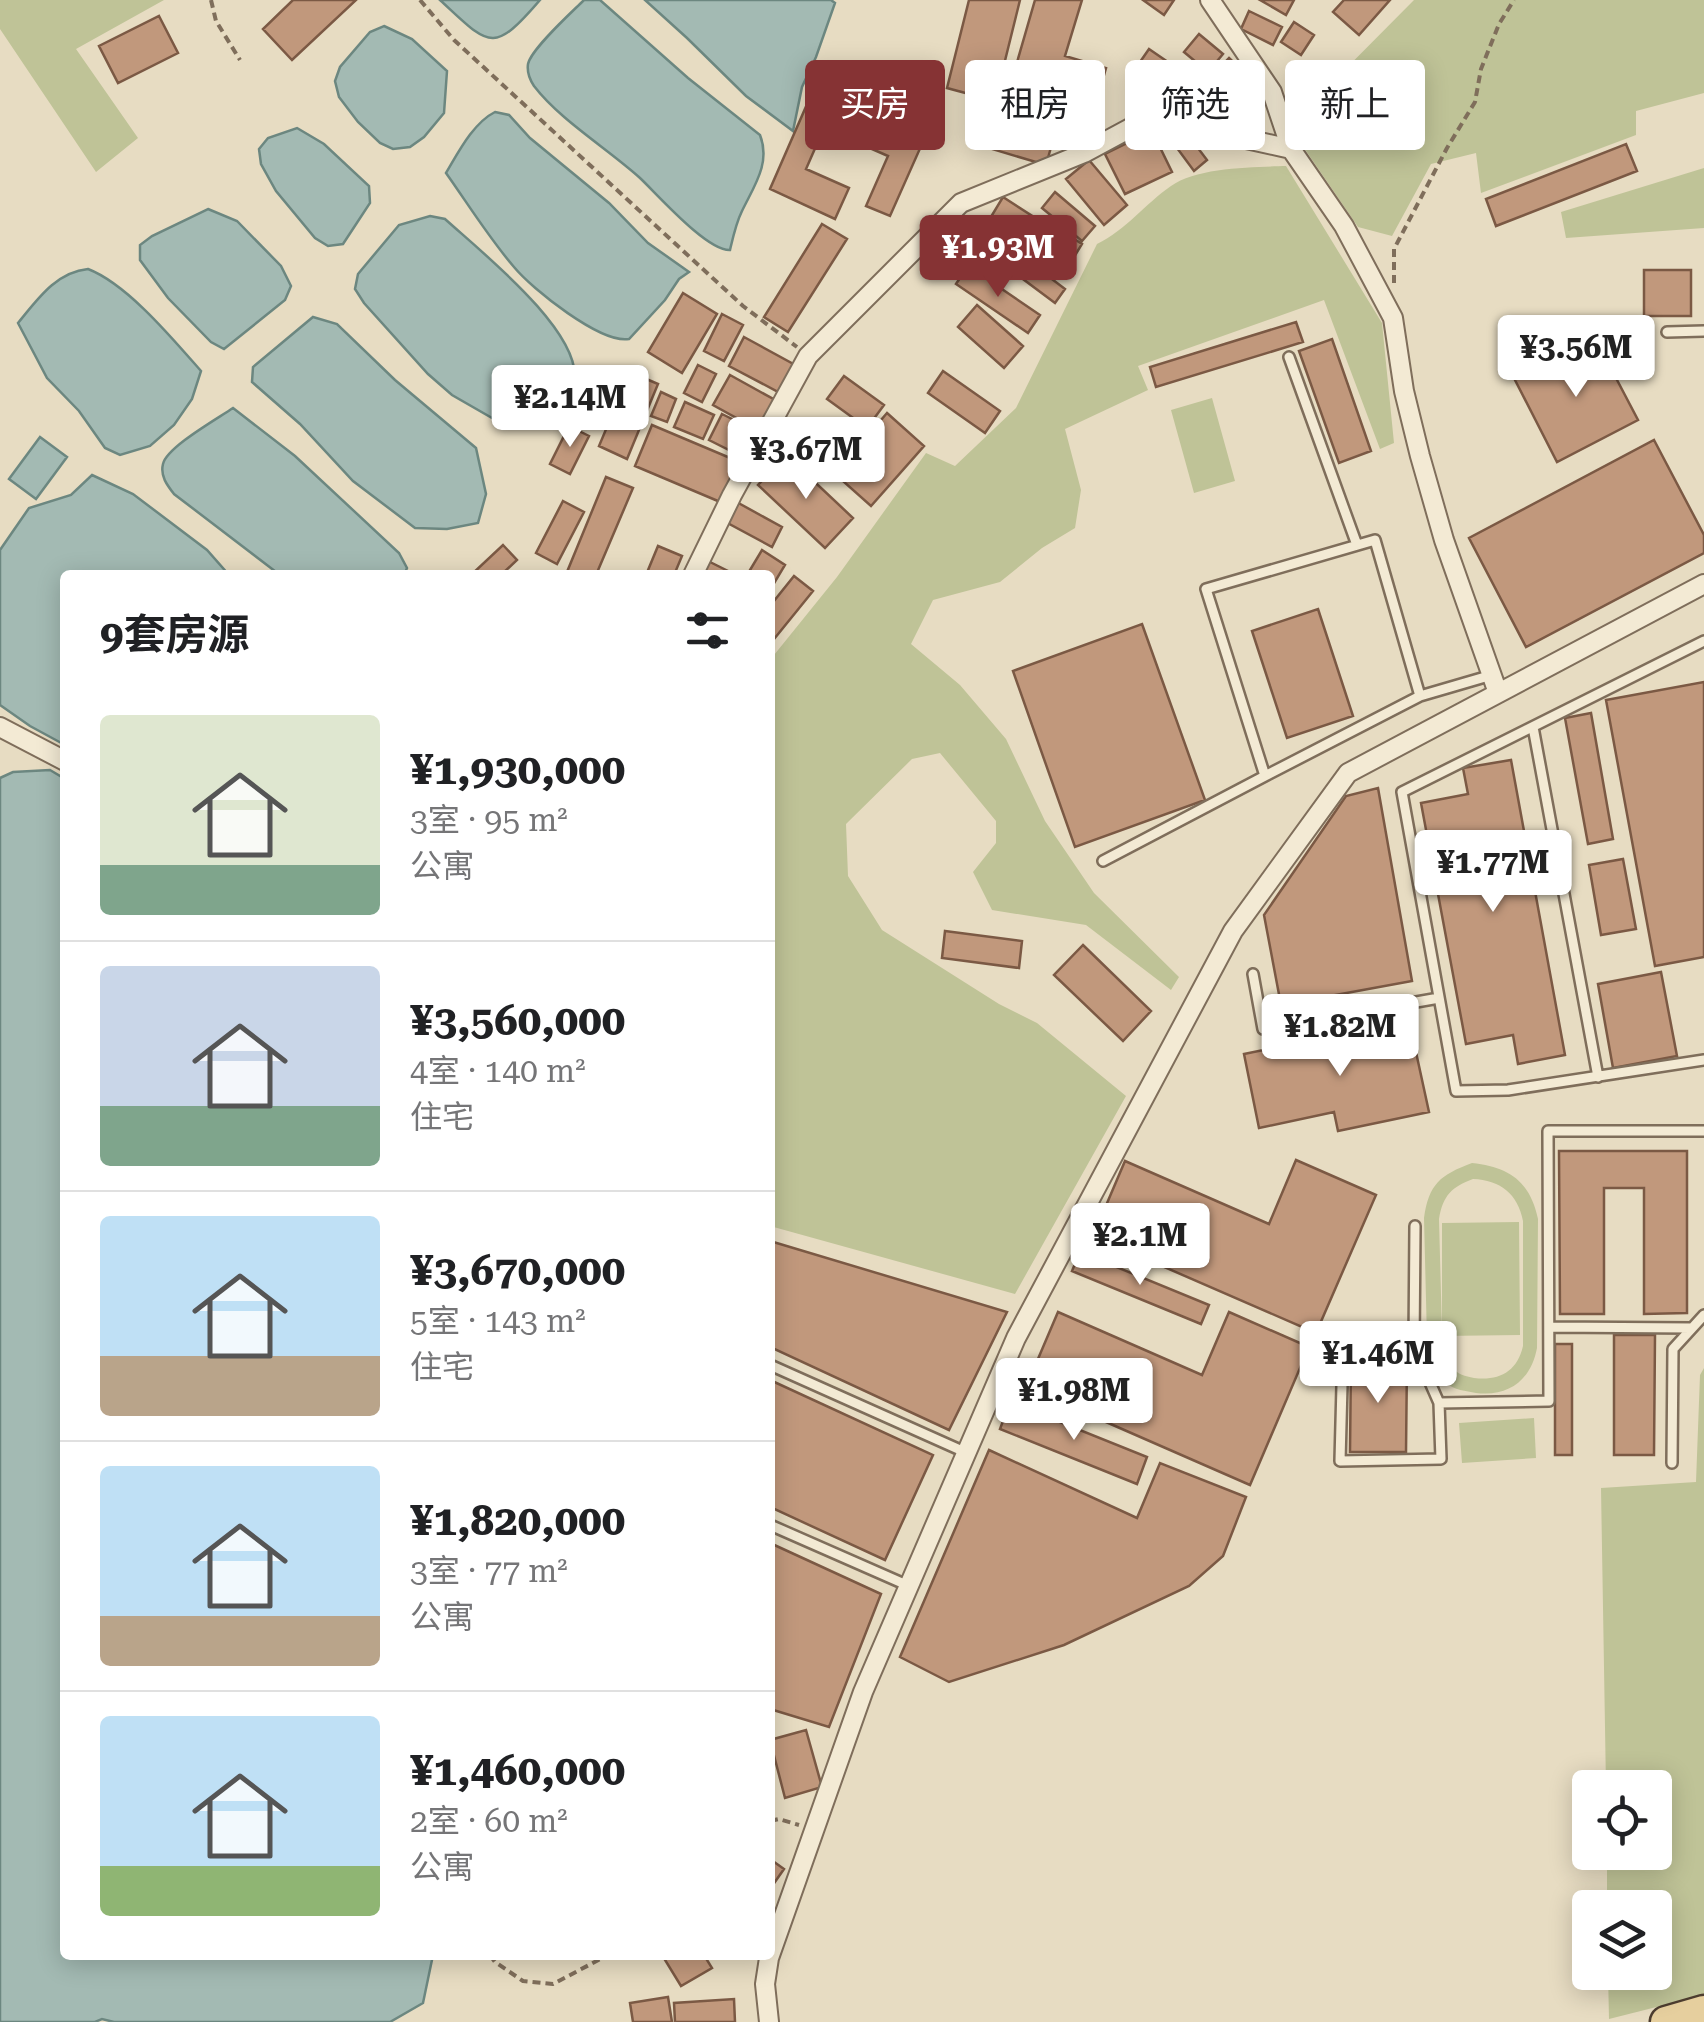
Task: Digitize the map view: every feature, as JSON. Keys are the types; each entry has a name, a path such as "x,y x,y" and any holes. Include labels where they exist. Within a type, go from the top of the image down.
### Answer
{"main road":[{"path":"1666,2022 1704,2011"}],"street":[{"path":"1210,0 1272,92 1285,131"},
{"path":"695,570 808,356 961,203 1084,153 1136,125 1180,116 1228,135 1285,148"},
{"path":"1292,150 1344,226 1393,318 1404,391 1420,456 1444,540 1495,684"},
{"path":"775,1941 863,1692 1016,1338 1233,931 1348,773 1495,684 1704,584"},
{"path":"0,727 60,758"},
{"path":"769,1960 764,1984 769,2022"}],"lane":[{"path":"1667,332 1704,331"},
{"path":"1290,356 1357,545"},
{"path":"1264,776 1206,590 1374,540 1420,696"},
{"path":"1704,641 1402,792 1456,1091 1508,1090 1704,1060"},
{"path":"1103,860 1420,696 1495,684"},
{"path":"1533,726 1598,1076"},
{"path":"1253,974 1263,1030 1439,998"},
{"path":"1438,1404 1549,1401 1548,1131 1704,1131"},
{"path":"1414,1346 1343,1347 1340,1461 1441,1459 1438,1404 1414,1346 1415,1226"},
{"path":"1672,1464 1673,1349 1704,1315"},
{"path":"1549,1328 1692,1328"},
{"path":"775,1367 966,1453"},
{"path":"775,1527 909,1586"}],"path":[{"path":"211,0 216,20 240,60"},
{"path":"420,0 454,40 728,293 808,356"},
{"path":"1393,318 1394,248 1475,102 1481,68 1514,0"},
{"path":"775,1819 814,1830"},
{"path":"494,1960 524,1981 553,1984 599,1960"}],"green space":[{"path":"0,0 164,0 76,49 138,138 96,172 0,29"},
{"path":"1414,0 1704,0 1704,93 1636,111 1636,135 1481,193 1476,153 1431,164 1392,236 1358,227 1305,150 1425,150 1425,60 1354,60"},
{"path":"1286,166 1382,323 1394,443 1380,449 1324,300 1138,366 1148,390 1065,429 1081,490 1075,528 1042,548 1000,582 933,600 911,644 960,685 1006,739 1045,821 1094,893 1179,977 1171,990 1086,925 992,910 973,872 996,843 996,821 940,753 912,759 846,824 848,876 882,930 999,1004 1037,1023 1126,1096 1015,1294 775,1227 775,654 837,577 926,453 955,466 1016,408 1097,244 1171,186 1195,175"},
{"path":"1704,168 1704,228 1566,238 1561,212"},
{"path":"1212,398 1235,481 1194,493 1171,410"},
{"path":"1472,1163 1485,1165 1516,1178 1530,1195 1538,1219 1534,1359 1517,1384 1488,1394 1460,1390 1442,1379 1427,1340 1426,1206 1438,1182","holes":["1473,1179 1483,1180 1512,1196 1523,1221 1523,1346 1506,1373 1483,1379 1454,1370 1442,1336 1520,1335 1519,1222 1442,1223 1442,1333 1439,1219 1443,1204 1454,1189"]},
{"path":"1704,1368 1704,1995 1609,2019 1608,1990 1672,1990 1672,1890 1607,1890 1607,1870 1672,1870 1672,1770 1606,1770 1601,1488 1696,1482 1700,1375"},
{"path":"1534,1418 1536,1458 1462,1463 1459,1423"}],"water":[{"path":"440,0 540,0 511,30 490,38 470,27"},
{"path":"584,0 600,0 760,135 762,165 738,220 730,250 696,232 640,178 557,111 533,84 528,70 531,57"},
{"path":"645,0 835,3 815,60 805,60 805,81 793,131 746,96"},
{"path":"384,26 412,39 447,71 444,113 410,147 393,149 380,143 339,97 335,81 340,67 370,32"},
{"path":"495,112 509,115 530,138 609,203 648,243 689,272 629,339 602,333 585,324 523,277 446,173 473,131"},
{"path":"297,128 324,144 369,186 370,203 343,244 328,246 315,238 276,191 261,164 259,149 268,138"},
{"path":"208,209 237,221 281,266 291,286 285,300 224,349 211,342 168,298 140,260 140,245 152,236"},
{"path":"430,216 445,219 503,271 547,317 563,340 573,362 574,382 550,423 506,426 452,395 428,374 355,289 358,274 399,225"},
{"path":"88,269 133,299 201,371 192,399 174,425 150,446 120,455 105,448 79,411 47,378 18,323 57,281"},
{"path":"313,317 337,324 395,380 476,448 486,494 478,523 447,529 415,528 353,481 300,424 252,382 253,367"},
{"path":"233,408 295,456 399,553 406,570 273,570 174,494 162,472 163,464 183,442"},
{"path":"40,437 67,457 36,499 9,479"},
{"path":"92,475 133,494 207,550 225,570 60,570 60,742 0,705 0,550 29,508 71,495"},
{"path":"50,770 60,776 60,1960 432,1960 423,2003 390,2022 0,2022 0,778 13,772"}],"building":[{"path":"293,0 356,0 292,60 263,29"},
{"path":"969,0 1020,0 1005,60 965,60 965,93 947,88"},
{"path":"1035,0 1082,0 1065,56 1079,60 1018,60"},
{"path":"1143,0 1174,0 1164,15"},
{"path":"1260,0 1294,0 1286,15"},
{"path":"1344,0 1390,0 1359,35 1333,12"},
{"path":"1249,11 1282,27 1273,45 1241,29"},
{"path":"159,16 178,53 118,83 99,46"},
{"path":"1294,22 1314,35 1301,55 1281,42"},
{"path":"1199,34 1223,54 1218,60 1194,60 1184,52"},
{"path":"1149,49 1165,60 1141,60"},
{"path":"805,109 805,150 814,150 806,169 849,188 835,219 770,189"},
{"path":"1125,144 1125,150 1161,150 1172,172 1125,194 1105,154"},
{"path":"1626,144 1637,171 1496,226 1486,199"},
{"path":"874,150 919,150 890,216 866,206 888,156"},
{"path":"995,150 1050,150 1046,165"},
{"path":"1178,150 1199,150 1207,160 1194,171"},
{"path":"1089,160 1127,205 1104,225 1066,179"},
{"path":"1055,192 1095,226 1082,241 1042,208"},
{"path":"1003,197 1054,230 1037,257 986,225"},
{"path":"822,224 847,239 788,332 764,317"},
{"path":"1062,231 1082,244 1063,275 1043,262"},
{"path":"990,232 1065,289 1055,303 980,247"},
{"path":"968,266 1040,315 1028,333 956,284"},
{"path":"1644,270 1691,270 1691,316 1644,316"},
{"path":"683,293 717,314 682,373 648,352"},
{"path":"977,305 1023,346 1004,368 958,327"},
{"path":"722,314 743,325 724,361 704,351"},
{"path":"1296,322 1303,342 1156,387 1150,367"},
{"path":"744,337 797,366 782,394 729,366"},
{"path":"1595,338 1638,420 1557,462 1515,380"},
{"path":"1332,339 1371,451 1339,463 1299,351"},
{"path":"698,365 716,374 702,402 684,393"},
{"path":"943,371 1000,411 985,433 928,393"},
{"path":"630,372 658,384 627,459 599,446"},
{"path":"730,375 777,401 760,431 713,405"},
{"path":"844,376 884,405 867,428 827,399"},
{"path":"598,379 614,387 595,424 579,415"},
{"path":"661,392 676,399 667,422 651,416"},
{"path":"685,402 714,415 703,439 674,427"},
{"path":"887,413 924,446 871,506 835,474"},
{"path":"722,414 756,431 743,457 709,440"},
{"path":"652,425 742,463 725,504 635,466"},
{"path":"569,426 589,436 570,474 550,464"},
{"path":"1654,440 1704,535 1704,553 1526,647 1469,538"},
{"path":"786,455 853,518 825,548 758,485"},
{"path":"606,477 633,488 598,570 568,570"},
{"path":"733,500 782,527 772,547 722,520"},
{"path":"563,501 584,512 557,564 536,553"},
{"path":"503,545 517,560 506,570 476,570"},
{"path":"658,546 682,556 676,570 648,570"},
{"path":"762,550 785,565 775,582 775,570 750,570"},
{"path":"708,561 726,570 704,570"},
{"path":"794,576 813,591 775,638 775,600"},
{"path":"1318,609 1353,716 1287,738 1252,631"},
{"path":"1142,624 1205,800 1075,847 1013,671"},
{"path":"1704,682 1704,957 1655,966 1606,700"},
{"path":"1591,713 1613,839 1588,844 1565,718"},
{"path":"1511,760 1565,1055 1518,1064 1513,1035 1466,1044 1421,803 1468,794 1463,768"},
{"path":"1378,788 1412,981 1281,1005 1264,915 1346,796"},
{"path":"1623,859 1636,929 1601,935 1589,865"},
{"path":"945,931 1022,941 1019,968 942,958"},
{"path":"1083,945 1151,1011 1123,1041 1054,975"},
{"path":"1661,972 1677,1056 1613,1068 1598,984"},
{"path":"1409,1020 1429,1112 1338,1131 1334,1112 1259,1128 1244,1054"},
{"path":"1559,1151 1687,1151 1687,1313 1644,1314 1644,1188 1604,1188 1604,1314 1560,1314"},
{"path":"1296,1160 1376,1195 1316,1333 1093,1236 1125,1161 1269,1224"},
{"path":"775,1242 1007,1312 949,1430 775,1349"},
{"path":"1080,1252 1209,1305 1201,1324 1072,1271"},
{"path":"1058,1312 1202,1375 1229,1312 1309,1347 1250,1485 1026,1387"},
{"path":"1614,1335 1655,1335 1654,1455 1614,1455"},
{"path":"1555,1344 1572,1344 1572,1455 1555,1455"},
{"path":"1351,1359 1407,1360 1406,1452 1350,1452"},
{"path":"775,1382 933,1455 885,1560 775,1509"},
{"path":"1010,1402 1147,1457 1137,1484 1000,1429"},
{"path":"989,1450 1137,1518 1160,1463 1246,1497 1223,1556 1189,1586 1064,1645 949,1682 900,1657"},
{"path":"775,1545 881,1594 829,1727 775,1711"},
{"path":"806,1730 822,1787 785,1798 775,1759 775,1739"},
{"path":"775,1863 784,1869 775,1882"},
{"path":"665,1960 707,1960 712,1968 681,1986"},
{"path":"668,1997 672,2022 633,2022 630,2003"},
{"path":"734,1999 735,2022 675,2022 674,2003"}]}
